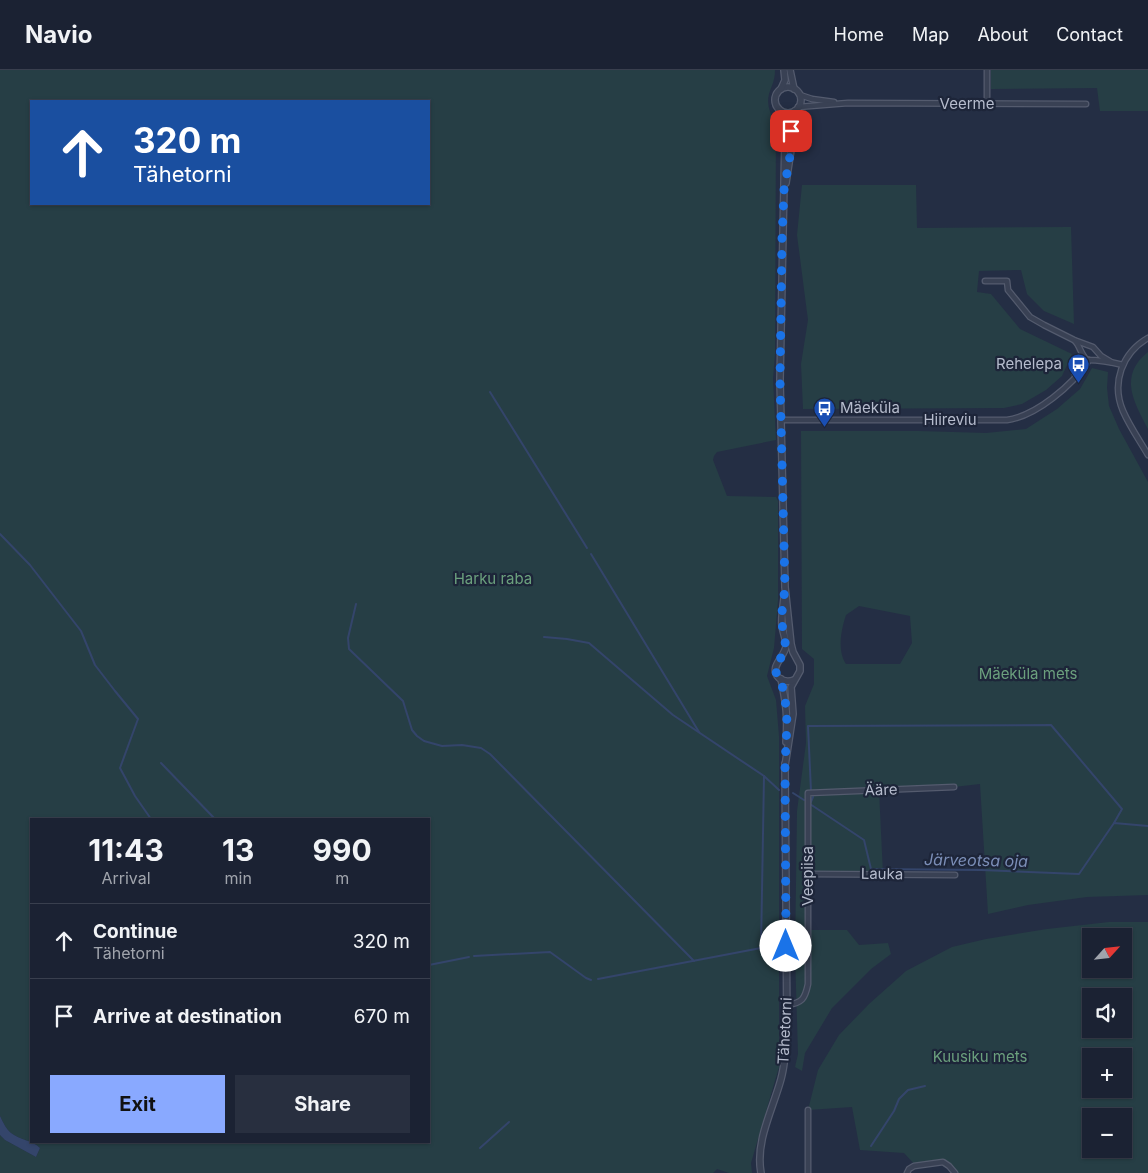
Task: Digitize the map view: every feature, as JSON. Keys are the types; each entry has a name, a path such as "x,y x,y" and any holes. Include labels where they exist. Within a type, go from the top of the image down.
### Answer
{"street":[{"path":"784,70 785,76 781,90 775,99 784,124 785,136 780,380 785,587 791,644 800,665 798,676 789,682 781,679 775,670 786,646 782,617 785,587"},
{"path":"790,70 794,90"},
{"path":"987,70 987,104"},
{"path":"781,90 788,88 794,90 800,96 800,103 790,118 791,150 784,190"},
{"name":"Veerme","path":"800,96 848,103 1086,104"},
{"name":"Veerme","path":"796,109 848,103"},
{"path":"779,109 787,113 796,109"},
{"path":"985,281 1007,281 1008,290 1030,317 1074,340 1090,346 1111,362"},
{"path":"1148,338 1135,347 1122,365 1118,379 1122,411 1148,456"},
{"path":"1074,340 1085,359 1122,365"},
{"path":"1083,354 1085,348 1090,346"},
{"path":"1091,360 1096,356 1095,350"},
{"name":"Hiireviu","path":"1074,378 1083,354"},
{"name":"Hiireviu","path":"781,420 1007,420 1022,417 1047,402 1063,390 1091,360"},
{"path":"781,658 789,656 797,660"},
{"name":"Tähetorni","path":"761,1173 762,1143 784,1066 787,1032 785,766 787,718 786,701 781,679"},
{"name":"Tähetorni","path":"785,766 793,724 794,714 790,690 794,680"},
{"name":"Ääre","path":"808,793 954,787"},
{"name":"Veepiisa","path":"786,1005 799,1003 806,995 808,984 808,793"},
{"name":"Lauka","path":"808,874 956,876"},
{"path":"808,1110 808,1173"},
{"path":"908,1171 914,1166 943,1162 955,1173"}],"green space":[{"name":"Harku raba","path":"0,70 775,70 768,102 776,125 775,354 773,379 776,440 717,452 713,460 727,496 776,497 778,501 778,601 774,648 767,676 776,700 779,736 779,1067 751,1163 752,1173 729,1173 717,1169 713,1173 0,1173 0,1135 5,1140 36,1157 40,1148 33,1143 430,1143 430,818 30,818 30,1142 11,1133 0,1116"},
{"path":"991,70 1148,70 1148,111 1100,111 1097,88 991,89"},
{"path":"802,185 916,185 917,228 1071,227 1074,324 1044,311 1027,294 1021,270 979,271 977,292 991,294 1020,329 1072,354 1062,376 1046,390 1022,404 1004,408 803,409 801,364 808,320 797,235"},
{"path":"1148,352 1148,429 1134,399 1131,380 1133,370"},
{"name":"Mäeküla mets","path":"1092,368 1108,372 1109,406 1119,429 1148,482 1148,895 1087,897 1028,905 988,914 980,784 879,790 883,874 809,874 809,930 847,930 859,945 888,943 891,954 871,969 832,1008 805,1053 802,1071 795,1067 798,1054 795,954 797,811 806,743 805,706 814,684 814,659 802,649 801,431 986,433 1026,429 1057,409 1080,389","holes":["859,606 910,616 912,643 900,664 846,664 841,647 841,634 846,615"]},
{"name":"Kuusiku mets","path":"1109,922 1148,922 1148,1173 955,1173 943,1162 916,1166 904,1153 860,1150 852,1107 808,1110 818,1070 839,1035 869,1004 906,971 952,947 986,939 1047,929"}],"water":[{"path":"0,1116 11,1133 40,1148 36,1157 5,1140 0,1135"}],"waterway":[{"path":"490,392 587,548"},
{"path":"0,534 30,565 81,631 95,665 138,719 120,768 135,796 150,818"},
{"path":"591,554 699,732"},
{"path":"356,604 348,638 349,649 403,701 412,730 417,736 424,741 442,746 462,745 481,748 490,754 694,961"},
{"path":"544,637 589,643 673,715 764,776 779,790"},
{"path":"811,791 808,726 1051,725 1122,809 1114,823"},
{"path":"161,763 214,818"},
{"name":"Järveotsa oja","path":"598,979 761,948 764,776"},
{"path":"793,793 804,800"},
{"name":"Järveotsa oja","path":"813,797 810,804 864,840 871,869 981,870 1079,874 1114,823 1148,826"},
{"path":"474,956 550,952 591,980"},
{"path":"430,965 469,957"},
{"path":"871,1146 894,1111 899,1099 908,1090 925,1086"},
{"path":"480,1148 509,1122"}],"place":[{"name":"Rehelepa","path":"1078,383"},
{"name":"Mäeküla","path":"824,427"}],"route":[{"path":"786,946 785,766 787,712 781,679 775,670 786,646 782,624 785,587 780,380 783,197 791,150 791,131"}]}
